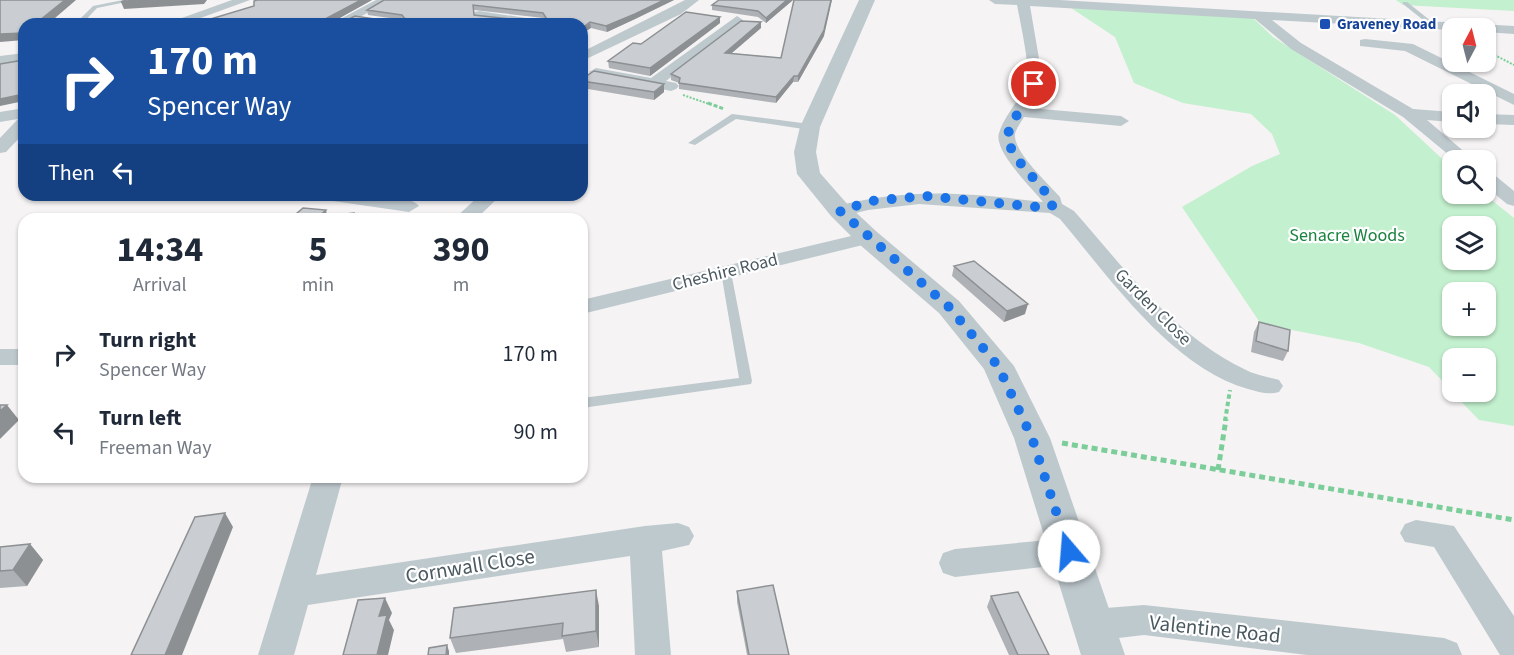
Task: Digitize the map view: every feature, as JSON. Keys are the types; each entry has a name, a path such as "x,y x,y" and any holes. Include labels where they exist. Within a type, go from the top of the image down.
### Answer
{"street":[{"path":"189,18 244,0"},
{"path":"357,18 385,0"},
{"path":"588,54 676,11 693,0"},
{"path":"867,0 810,127 805,152 809,174 840,211 867,238 949,307 998,366 1032,438 1098,640"},
{"path":"995,0 1514,30"},
{"path":"840,211 871,201 926,196 1047,208 1052,206 1053,201 1017,159 1007,141 1011,123 1021,112 1035,76 1023,2"},
{"path":"1284,8 1362,10"},
{"path":"1340,9 1349,20"},
{"path":"676,11 697,14"},
{"path":"479,15 494,18"},
{"path":"1259,16 1296,46 1409,114 1453,150"},
{"path":"655,82 742,21 717,17"},
{"path":"593,37 614,42"},
{"path":"1365,43 1408,47 1514,100"},
{"path":"0,60 18,58"},
{"path":"588,71 671,86"},
{"path":"1021,112 1121,121"},
{"path":"0,117 18,114"},
{"path":"1409,114 1442,116"},
{"path":"1496,119 1514,120"},
{"path":"0,148 18,129"},
{"path":"1496,186 1514,200"},
{"path":"371,201 409,207"},
{"path":"471,213 484,201"},
{"name":"Garden Close","path":"1052,206 1067,214 1168,326 1201,354 1233,375 1272,389"},
{"name":"Cheshire Road","path":"588,306 867,238"},
{"path":"0,357 18,357"},
{"path":"276,655 326,483"},
{"path":"1416,533 1443,535 1514,646"},
{"name":"Cornwall Close","path":"295,592 645,539 678,536"},
{"path":"645,539 653,655"},
{"path":"955,563 1069,551"},
{"name":"Valentine Road","path":"1098,640 1144,620 1444,655"}],"lane":[{"path":"84,18 95,7 133,0"},
{"path":"1405,3 1434,26"},
{"path":"692,143 727,118 735,116 810,127"},
{"path":"588,402 746,381 726,272"}],"path":[{"path":"1496,56 1514,65"},
{"path":"671,86 674,86 667,92 698,99 729,111 735,116"},
{"path":"1218,470 1233,375"},
{"path":"1032,438 1514,520"}],"green space":[{"path":"1396,0 1514,0 1514,11 1403,5"},
{"name":"Senacre Woods","path":"1071,8 1253,18 1273,37 1395,115 1442,159 1442,204 1496,204 1514,218 1514,426 1479,420 1462,402 1496,402 1496,348 1442,348 1442,381 1429,367 1359,343 1261,324 1182,207 1252,166 1280,154 1272,134 1251,114 1183,103 1134,83 1115,37"}],"building":[{"path":"0,0 65,0 42,18 18,18 18,33 0,34"},
{"path":"126,0 156,0 121,2"},
{"path":"361,0 327,18 214,18 254,6 254,1"},
{"path":"384,0 664,0 606,26 588,24 588,18 546,18 543,13 473,5 474,15 502,18 404,18 402,15 367,10"},
{"path":"719,0 787,0 766,18 758,11 712,5"},
{"path":"794,0 831,0 824,30 798,76 794,76 776,97 679,83 680,78 671,74 741,21 761,22 725,53 781,58"},
{"path":"686,12 720,17 650,68 608,61 633,43 641,44"},
{"path":"18,61 18,95 0,99 0,64"},
{"path":"594,71 664,84 654,92 588,82 588,75"},
{"path":"303,208 326,210 323,213 297,213"},
{"path":"974,261 1028,304 1007,311 954,266"},
{"path":"1259,322 1290,330 1288,351 1256,341"},
{"path":"225,513 165,655 131,655 195,517"},
{"path":"30,544 13,570 0,571 0,547"},
{"path":"773,585 789,655 749,655 737,591"},
{"path":"596,590 596,631 562,636 563,623 450,638 454,608"},
{"path":"1018,592 1049,655 1018,655 991,596"},
{"path":"385,598 379,616 387,615 377,655 343,655 358,600"},
{"path":"447,645 446,655 428,655 429,648"}],"place":[{"name":"Graveney Road","path":"1325,24"}],"route":[{"path":"1034,84 1021,112 1011,123 1007,141 1017,159 1053,201 1052,206 1047,208 926,196 871,201 840,211 867,238 949,307 998,366 1032,438 1069,551"}]}
